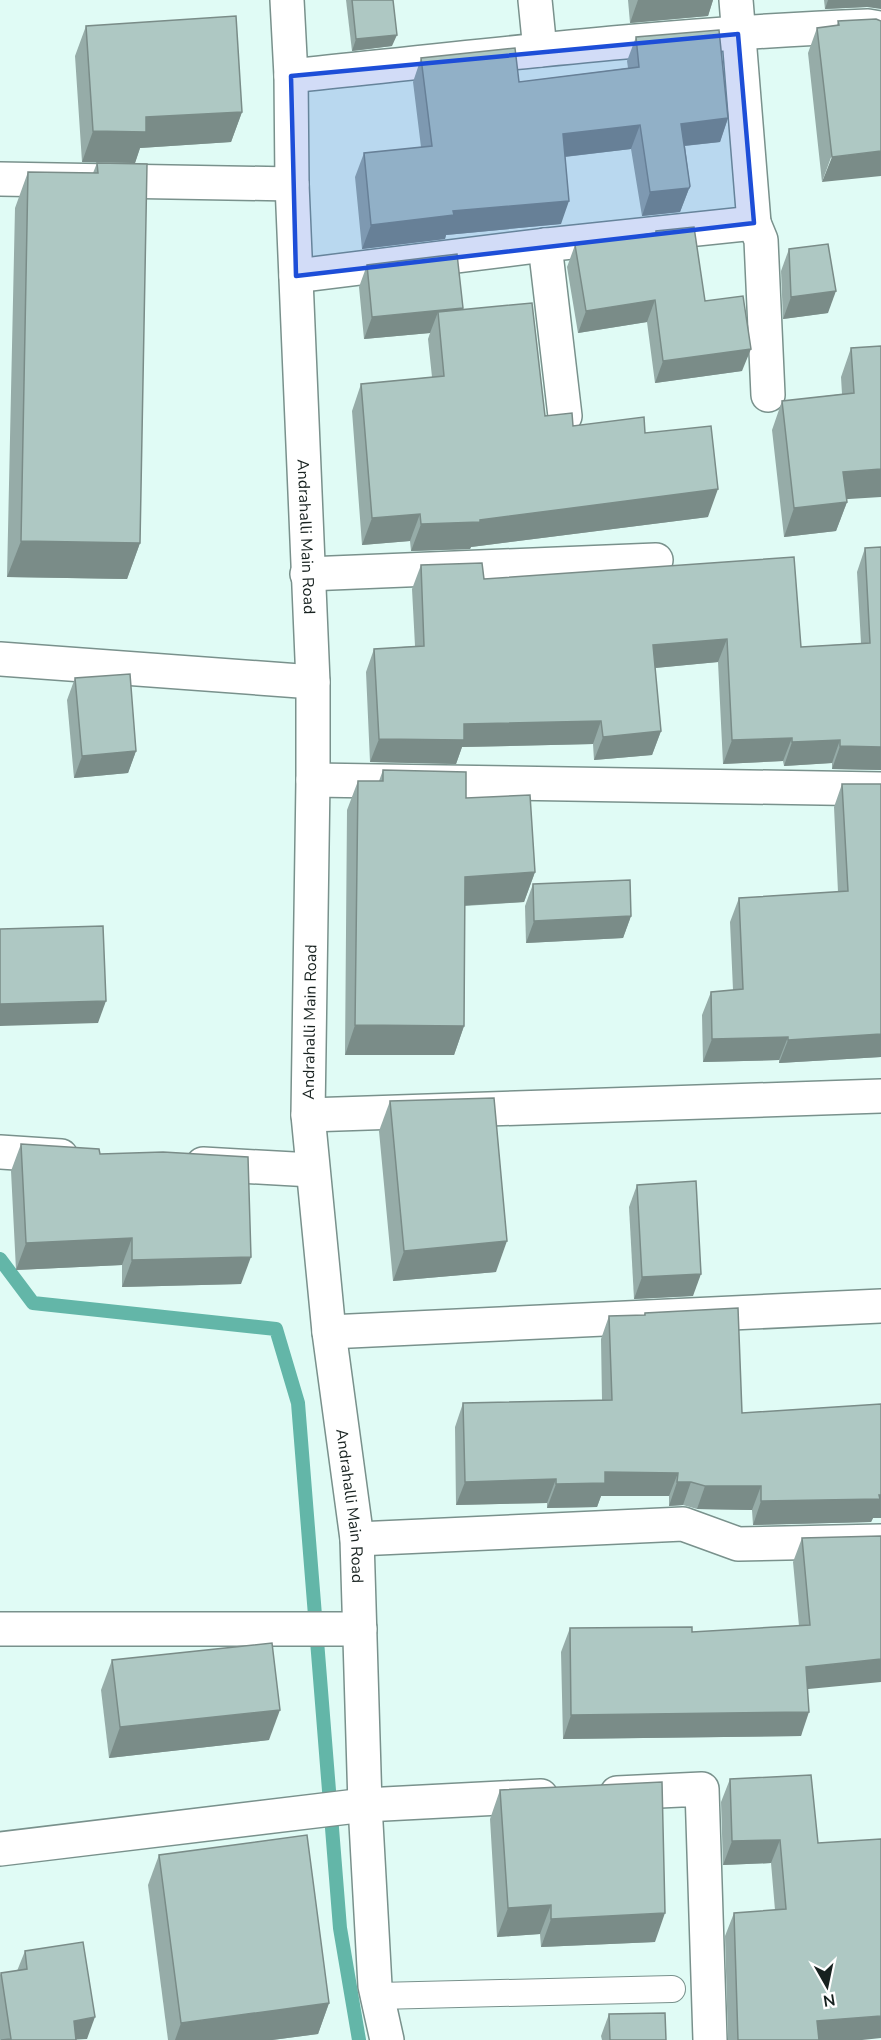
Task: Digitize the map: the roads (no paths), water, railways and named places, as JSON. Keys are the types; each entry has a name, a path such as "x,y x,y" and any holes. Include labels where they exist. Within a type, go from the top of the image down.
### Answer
{"street":[{"name":"Andrahalli Main Road","path":"287,0 291,76 292,184 313,682 308,1115 329,1332 357,1539 365,1805 375,1975 387,2040"},
{"path":"535,0 540,50"},
{"path":"736,0 754,223 761,240 768,395"},
{"path":"291,76 540,50 738,34 868,26 881,30"},
{"path":"0,179 292,184"},
{"path":"296,276 545,245 754,223"},
{"path":"545,245 565,416"},
{"path":"307,574 656,560"},
{"path":"0,659 313,682"},
{"path":"313,780 881,789"},
{"path":"308,1115 881,1096"},
{"path":"0,1152 85,1157"},
{"path":"168,1162 312,1170"},
{"path":"329,1332 881,1306"},
{"path":"357,1539 683,1524 738,1544 881,1541"},
{"path":"0,1629 360,1629"},
{"path":"0,1848 365,1805 702,1789 710,2040"}],"lane":[{"path":"378,1996 672,1989"}],"waterway":[{"path":"0,1259 33,1303 276,1329 298,1403 340,1928 359,2040"}]}
